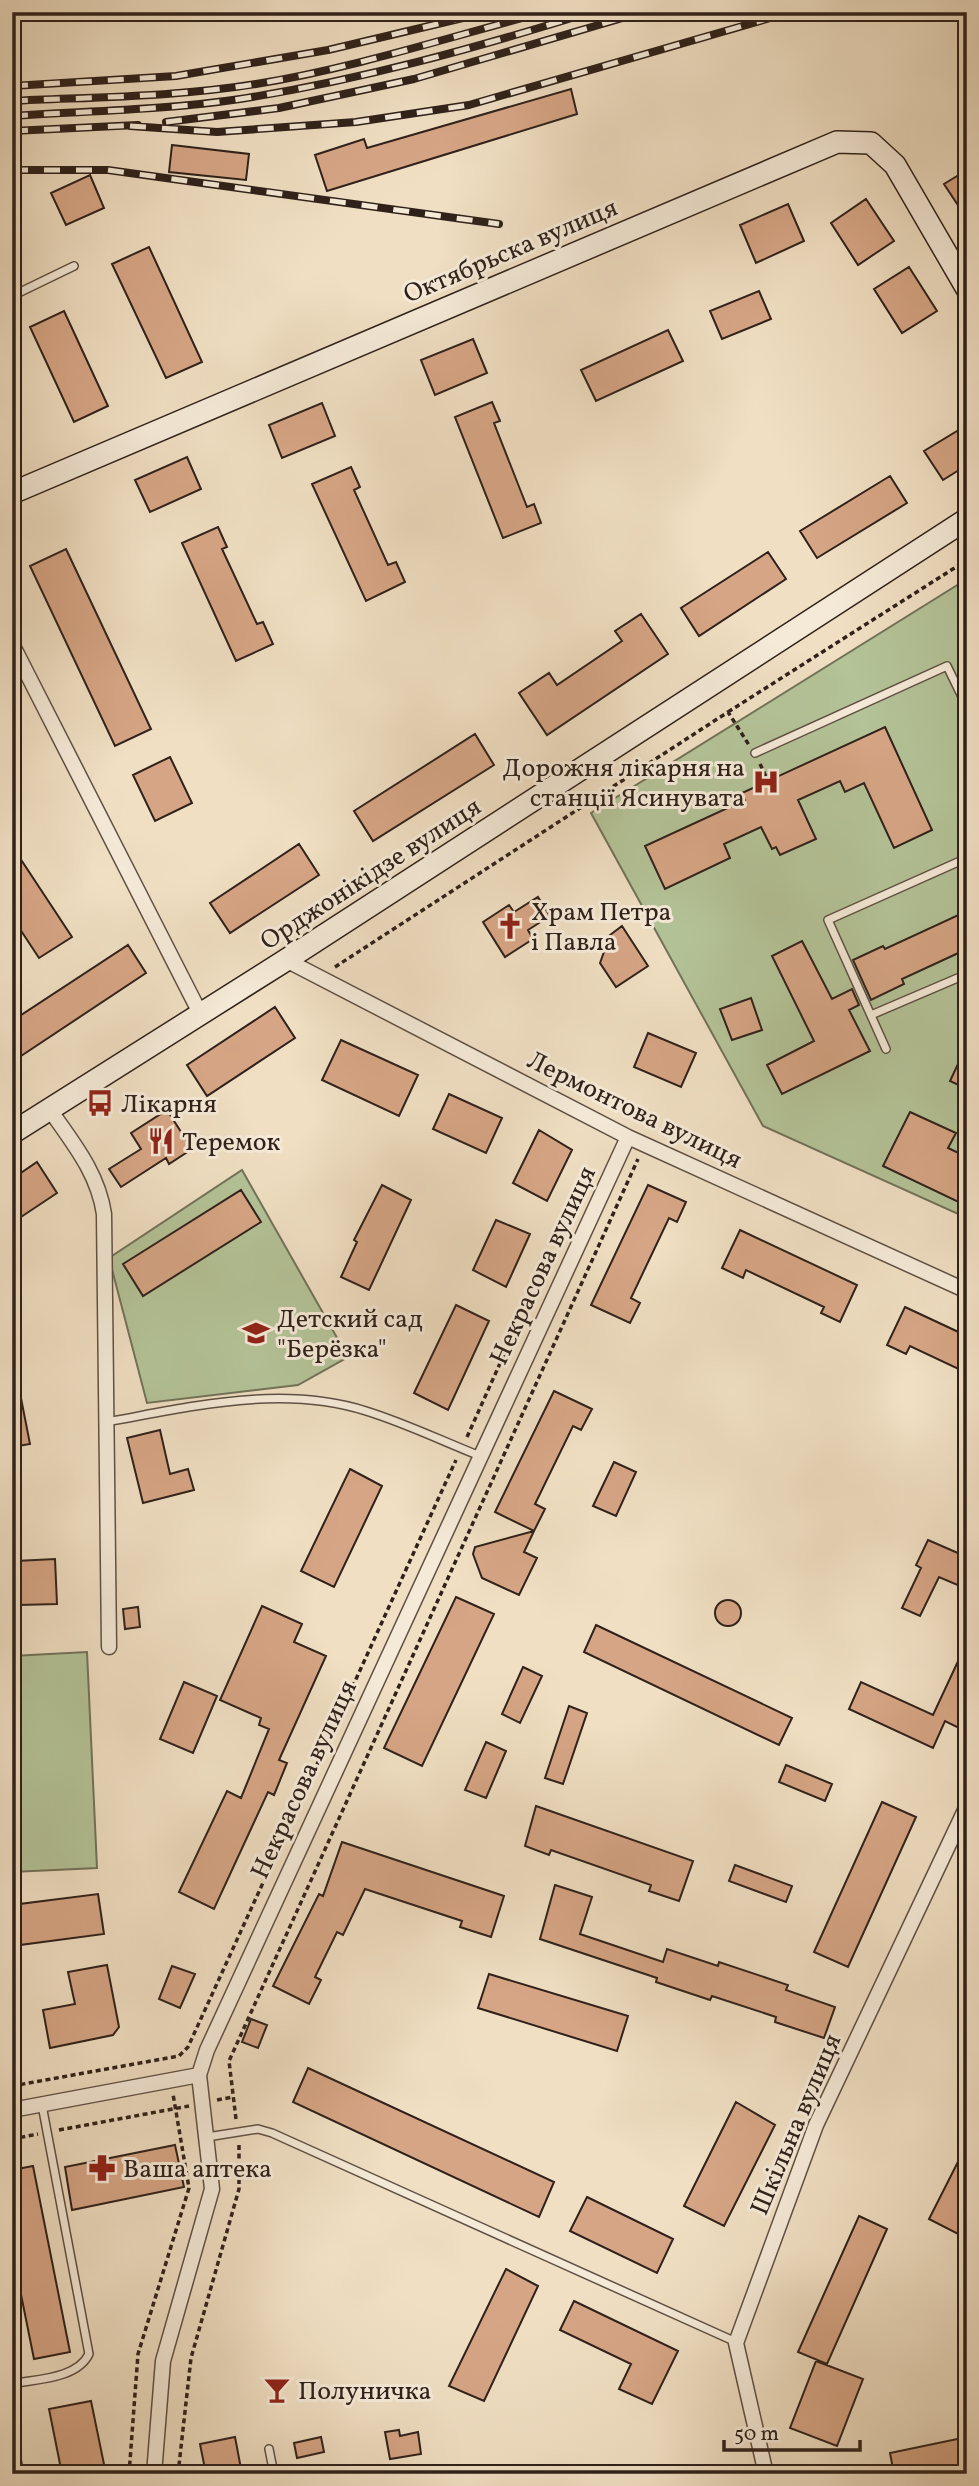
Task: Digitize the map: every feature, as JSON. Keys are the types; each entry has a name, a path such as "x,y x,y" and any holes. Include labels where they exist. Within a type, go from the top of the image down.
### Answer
{"main road":[{"name":"Октябрьска вулиця","path":"12,492 837,142 871,143 895,165 967,289"},
{"name":"Орджонікідзе вулиця","path":"12,1133 201,1015 967,519"}],"street":[{"path":"12,644 201,1015"},
{"name":"Лермонтова вулиця","path":"286,960 628,1137 967,1291"},
{"path":"50,1110 90,1168 100,1191 104,1214 109,1647"},
{"name":"Некрасова вулиця","path":"154,2474 163,2361 212,2189 199,2074 229,1997 628,1137"},
{"name":"Шкільна вулиця","path":"736,2343 816,2124 967,1806"},
{"path":"12,2110 199,2074"},
{"path":"736,2343 765,2471"}],"lane":[{"path":"12,296 74,266"},
{"path":"755,754 947,666 967,707"},
{"path":"886,1049 828,920 967,858"},
{"path":"871,1015 967,974"},
{"path":"107,1422 207,1404 292,1398 364,1410 480,1456"},
{"path":"12,2384 67,2373 85,2362 89,2354 42,2105"},
{"path":"207,2137 258,2129 272,2133 736,2343"},
{"path":"12,2436 20,2474"},
{"path":"269,2449 274,2474"},
{"path":"739,2474 765,2471"}],"path":[{"path":"319,977 967,560"},
{"path":"728,712 755,754 768,781"},
{"path":"237,2125 229,2061 645,1144"},
{"path":"466,1438 506,1350"},
{"path":"12,2086 179,2056 188,2048 461,1450"},
{"path":"53,2132 233,2098"},
{"path":"129,2474 138,2354 189,2188 175,2108"},
{"path":"12,2139 39,2134"},
{"path":"178,2474 191,2358 239,2189 239,2138"}],"green space":[{"path":"967,579 967,1218 763,1126 591,813"},
{"path":"242,1170 348,1357 298,1385 147,1403 109,1258"},
{"path":"87,1652 97,1868 12,1872 12,1656"}],"building":[{"path":"571,89 577,114 327,191 315,155 364,139 367,148"},
{"path":"172,145 249,154 246,180 169,172"},
{"path":"967,170 967,219 944,184"},
{"path":"90,175 104,208 66,225 51,193"},
{"path":"866,199 894,241 858,265 831,223"},
{"path":"788,204 804,241 756,263 740,225"},
{"path":"149,247 202,362 166,378 112,264"},
{"path":"909,267 937,311 902,333 874,289"},
{"path":"759,291 771,319 722,339 710,311"},
{"path":"64,311 108,406 74,422 30,327"},
{"path":"668,330 683,361 596,401 581,370"},
{"path":"473,339 487,373 435,395 421,360"},
{"path":"492,402 500,421 494,423 527,507 534,504 541,523 503,538 455,417"},
{"path":"322,403 335,436 282,458 269,425"},
{"path":"967,425 967,465 943,480 924,451"},
{"path":"187,457 201,489 150,512 135,480"},
{"path":"351,467 360,487 354,490 388,565 396,562 405,582 366,601 312,484"},
{"path":"890,476 907,503 817,558 800,531"},
{"path":"218,527 227,547 222,549 257,624 263,622 273,644 236,661 182,543"},
{"path":"66,549 151,729 115,746 30,566"},
{"path":"768,552 786,579 699,636 681,608"},
{"path":"641,614 668,654 547,735 519,693 549,673 557,685 622,641 615,631"},
{"path":"885,727 932,830 894,848 864,783 845,792 840,781 798,800 816,839 780,855 776,847 772,849 761,827 724,844 730,858 665,889 645,846 745,800 742,793"},
{"path":"475,734 494,765 373,841 354,811"},
{"path":"170,757 192,803 155,821 133,775"},
{"path":"299,844 319,875 230,933 210,903"},
{"path":"12,846 72,937 39,958 12,917"},
{"name":"Храм Петра і Павла","path":"538,897 550,916 528,930 533,939 505,957 483,922 509,905 514,912"},
{"path":"967,911 967,949 902,979 904,984 871,1000 853,960 883,946 885,949"},
{"path":"622,926 648,966 616,987 600,963 610,935"},
{"path":"802,941 832,999 852,989 859,1005 849,1010 870,1051 782,1094 767,1065 814,1041 772,956"},
{"path":"128,945 146,973 12,1062 12,1021"},
{"path":"751,998 762,1030 732,1040 720,1009"},
{"path":"275,1007 295,1038 207,1096 187,1065"},
{"path":"648,1033 696,1053 681,1087 634,1067"},
{"path":"341,1040 418,1075 399,1116 322,1080"},
{"path":"967,1045 967,1089 950,1081"},
{"path":"449,1094 502,1118 486,1153 433,1129"},
{"name":"Теремок","path":"167,1110 192,1149 169,1164 166,1158 121,1187 109,1169 141,1149 131,1133"},
{"path":"910,1112 956,1133 948,1148 967,1157 967,1206 883,1166"},
{"path":"539,1130 572,1150 547,1201 513,1183"},
{"path":"37,1162 57,1193 12,1223 12,1179"},
{"path":"382,1185 411,1200 369,1290 341,1277 357,1242 354,1240"},
{"path":"648,1185 686,1202 677,1222 669,1218 631,1298 640,1303 630,1323 591,1305"},
{"path":"241,1190 261,1222 143,1296 123,1264"},
{"path":"496,1220 530,1234 506,1287 473,1270"},
{"path":"740,1230 857,1285 840,1322 821,1313 824,1307 746,1270 743,1278 722,1268"},
{"path":"456,1305 489,1321 448,1410 414,1393"},
{"path":"905,1307 967,1336 967,1373 910,1346 906,1354 887,1345"},
{"path":"12,1388 19,1388 30,1444 12,1447"},
{"path":"554,1391 592,1409 581,1430 573,1426 535,1504 545,1509 534,1531 495,1512"},
{"path":"160,1430 170,1474 188,1469 194,1490 143,1503 127,1438"},
{"path":"614,1462 636,1472 616,1516 593,1506"},
{"path":"350,1469 382,1486 334,1587 301,1571"},
{"path":"534,1531 524,1552 537,1558 519,1595 482,1578 473,1554 475,1547"},
{"path":"928,1540 967,1557 967,1589 939,1577 920,1616 902,1608 921,1568 916,1565"},
{"path":"55,1559 57,1604 19,1605 16,1561"},
{"path":"456,1597 494,1614 422,1766 384,1748"},
{"path":"728,1600 737,1604 741,1613 737,1622 728,1626 719,1622 715,1613 719,1604"},
{"path":"262,1606 302,1624 294,1642 326,1656 279,1760 287,1763 274,1795 268,1792 214,1909 179,1892 227,1791 241,1798 269,1729 259,1725 261,1718 220,1700"},
{"path":"138,1607 140,1627 125,1629 123,1609"},
{"path":"596,1625 792,1718 779,1745 584,1652"},
{"path":"967,1642 967,1717 961,1729 945,1721 933,1748 849,1709 861,1682 933,1715"},
{"path":"523,1667 542,1676 520,1723 502,1714"},
{"path":"184,1682 217,1696 193,1753 160,1739"},
{"path":"569,1706 587,1713 563,1784 545,1778"},
{"path":"486,1742 506,1751 486,1798 465,1790"},
{"path":"786,1765 832,1784 825,1801 779,1782"},
{"path":"882,1802 916,1817 848,1967 814,1952"},
{"path":"536,1806 693,1861 679,1901 649,1891 651,1885 551,1850 549,1855 525,1846"},
{"path":"342,1842 504,1896 491,1937 460,1927 462,1921 365,1889 343,1935 337,1932 315,1977 321,1980 309,2004 273,1986 319,1894 323,1896"},
{"path":"735,1865 792,1886 786,1902 729,1881"},
{"path":"555,1885 592,1897 580,1934 663,1962 667,1949 718,1966 719,1962 788,1985 786,1990 835,2007 824,2038 775,2022 776,2017 712,1996 710,2000 656,1982 657,1978 540,1939"},
{"path":"98,1894 104,1934 12,1946 12,1905"},
{"path":"107,1965 119,2027 113,2035 50,2048 43,2010 75,2004 68,1972"},
{"path":"172,1966 195,1974 180,2008 159,1999"},
{"path":"489,1974 628,2016 617,2051 478,2008"},
{"path":"251,2019 267,2025 258,2048 242,2042"},
{"path":"308,2068 554,2182 539,2217 293,2102"},
{"path":"736,2102 775,2125 724,2226 684,2206"},
{"path":"967,2144 967,2226 962,2236 929,2219"},
{"path":"175,2145 184,2187 72,2210 65,2167"},
{"path":"33,2166 70,2352 34,2359 12,2250 12,2170"},
{"path":"587,2197 673,2239 657,2273 570,2231"},
{"path":"859,2216 887,2229 827,2364 798,2352"},
{"path":"506,2269 538,2286 484,2401 449,2386"},
{"path":"574,2301 678,2351 652,2404 619,2389 631,2364 560,2330"},
{"path":"816,2361 863,2379 837,2446 790,2428"},
{"path":"91,2401 106,2474 62,2474 49,2409"},
{"path":"399,2430 400,2436 418,2432 421,2454 390,2459 385,2432"},
{"path":"235,2437 242,2474 206,2474 200,2444"},
{"path":"321,2437 324,2452 297,2458 294,2443"},
{"path":"967,2437 967,2474 894,2474 890,2453"}],"railway":[{"path":"12,86 176,76 328,50 488,12"},
{"path":"12,101 165,94 256,84 365,61 545,12"},
{"path":"12,116 184,106 285,91 417,62 591,12"},
{"path":"166,122 279,108 414,79 643,12"},
{"path":"130,126 217,132 356,122 469,105 791,12"},
{"path":"12,131 138,125"},
{"path":"12,170 108,170 499,224"}],"place":[{"name":"Дорожня лікарня на станції Ясинувата","path":"766,782"},
{"name":"Храм Петра і Павла","path":"510,926"},
{"name":"Лікарня","path":"100,1103"},
{"name":"Теремок","path":"161,1141"},
{"name":"Детский сад \"Берёзка\"","path":"256,1333"},
{"name":"Ваша аптека","path":"102,2168"},
{"name":"Полуничка","path":"277,2390"}]}
